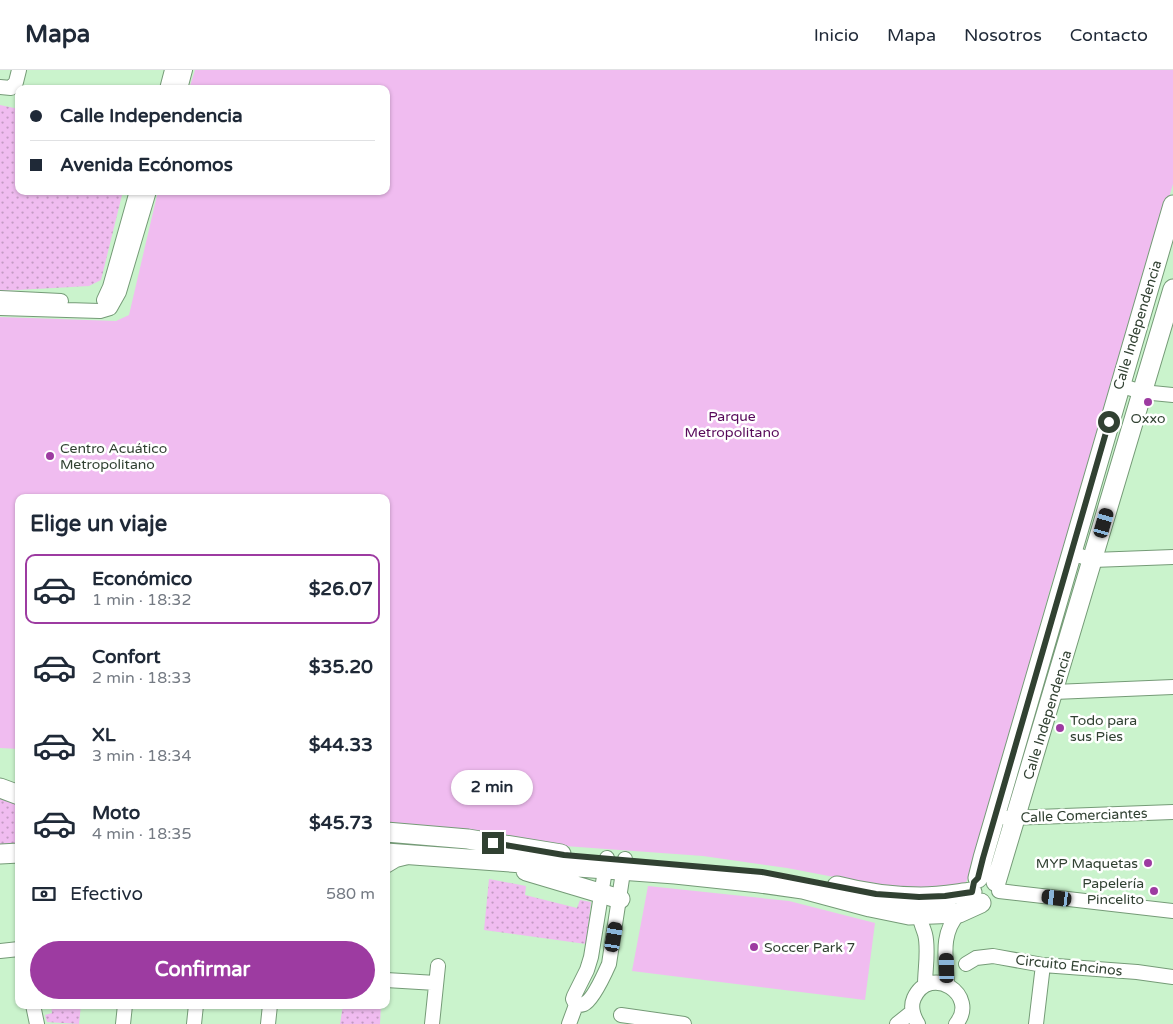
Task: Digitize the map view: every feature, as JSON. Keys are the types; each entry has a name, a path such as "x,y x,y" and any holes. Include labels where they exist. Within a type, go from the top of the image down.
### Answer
{"street":[{"path":"0,87 11,88 16,82 19,70"},
{"path":"168,85 172,70"},
{"path":"181,85 185,70"},
{"path":"107,304 136,195"},
{"path":"0,308 100,311 119,292 148,195"},
{"name":"Calle Independencia","path":"985,889 983,858 1119,385 1173,205"},
{"name":"Calle Independencia","path":"985,889 1016,818 1173,289"},
{"path":"0,298 107,304"},
{"path":"1119,385 1142,392 1173,395"},
{"path":"1071,553 1093,560 1173,557"},
{"path":"1054,692 1173,687"},
{"path":"0,788 15,794"},
{"name":"Calle Comerciantes","path":"995,819 1173,812"},
{"path":"390,832 440,836 484,854 611,897"},
{"path":"0,854 15,853"},
{"path":"390,853 484,854 761,877 870,907 909,915 919,906 945,896 985,889 1173,912"},
{"path":"390,864 418,854"},
{"path":"569,1024 576,1005 573,999 587,970 611,897 615,864"},
{"path":"947,984 946,936 951,922 985,889"},
{"path":"919,906 959,913"},
{"path":"919,906 926,942 925,985"},
{"path":"0,951 15,949"},
{"name":"Circuito Encinos","path":"966,964 976,958 992,956 1043,965 1137,972 1173,977"},
{"path":"1036,1024 1043,965"},
{"path":"432,1024 438,966"},
{"path":"390,980 436,983"},
{"path":"897,1024 915,1018 912,1002 917,992 925,985 932,983 947,984 956,990 961,999 962,1010 959,1023"},
{"path":"34,1009 37,1024"},
{"path":"123,1024 125,1009"},
{"path":"194,1024 196,1009"},
{"path":"268,1024 270,1009"},
{"path":"621,1015 684,1024"}],"green space":[{"name":"Parque Metropolitano","path":"195,70 1173,70 1173,184 1082,492 1050,589 1014,723 971,872 966,882 956,887 905,888 876,885 787,868 703,856 537,844 390,829 390,494 15,494 15,749 0,748 0,317 116,321 129,315 157,195 390,195 390,85 190,85"},
{"path":"0,105 15,108 15,195 122,195 101,280 89,286 0,291"},
{"path":"0,790 15,796 15,848 0,848"},
{"path":"489,879 526,886 525,895 577,908 580,900 591,902 586,944 484,930"},
{"name":"Soccer Park 7","path":"648,886 789,901 875,923 865,1000 632,971"},
{"path":"52,1009 81,1009 79,1024 47,1022 45,1015 52,1013"},
{"path":"342,1009 381,1009 380,1024 340,1024"}],"place":[{"name":"Oxxo","path":"1148,402"},
{"name":"Centro Acuático Metropolitano","path":"50,456"},
{"name":"Todo para sus Pies","path":"1060,728"},
{"name":"MYP Maquetas","path":"1148,863"},
{"name":"Papelería Pincelito","path":"1154,891"},
{"name":"Soccer Park 7","path":"754,947"}],"route":[{"path":"493,843 564,855 733,868 806,879 876,894 919,897 972,892 974,882 978,878 1109,422"}]}
